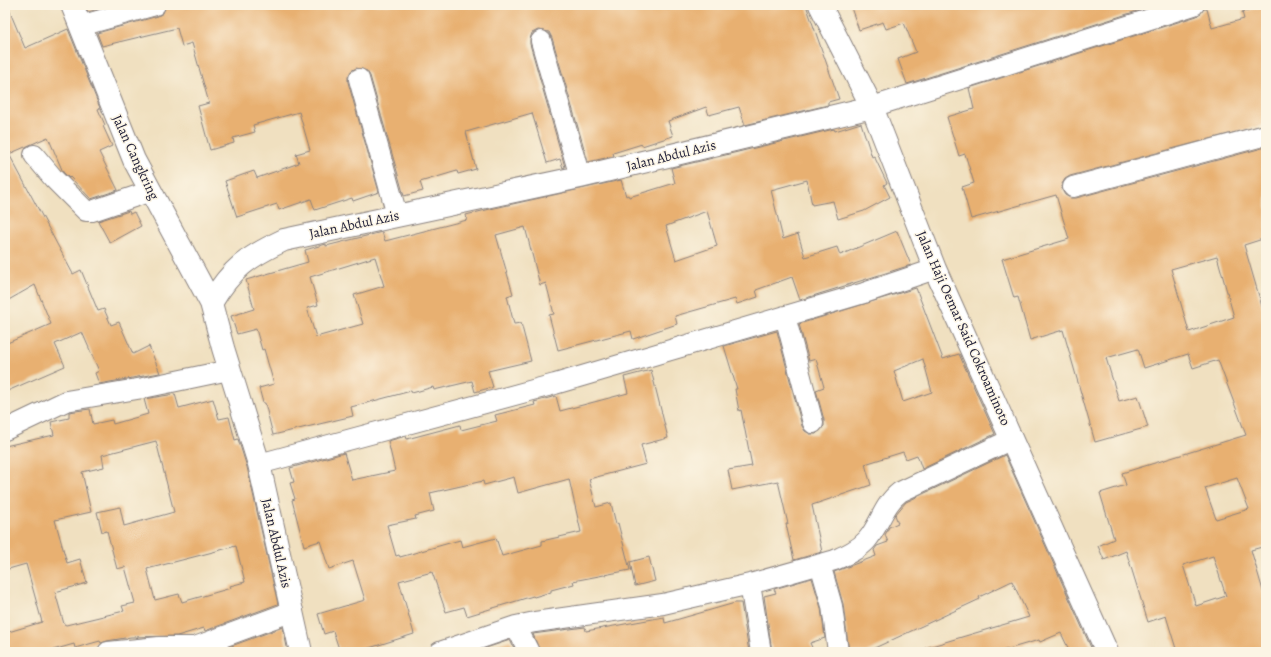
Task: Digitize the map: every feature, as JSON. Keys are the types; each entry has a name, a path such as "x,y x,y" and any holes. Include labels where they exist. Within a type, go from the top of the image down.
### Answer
{"street":[{"name":"Jalan Cangkring","path":"72,5 134,160 211,303"},
{"path":"80,26 155,5"},
{"name":"Jalan Haji Oemar Said Cokroaminoto","path":"820,5 872,107 935,269 1108,652"},
{"path":"872,107 1194,5"},
{"path":"541,40 580,177"},
{"path":"359,79 397,215"},
{"name":"Jalan Abdul Azis","path":"301,652 259,464 229,370 211,303 220,287 237,267 257,253 284,240 580,177 872,107"},
{"path":"1073,187 1266,135"},
{"path":"34,155 54,179 86,211 92,211 151,191"},
{"path":"259,464 556,384 864,293 935,269"},
{"path":"785,316 813,423"},
{"path":"5,430 66,401 143,388 229,370"},
{"path":"440,652 486,644 516,626 569,616 663,604 750,584 835,560 848,554 866,541 889,502 900,492 1012,439"},
{"path":"820,564 832,606 838,652"},
{"path":"750,584 761,652"},
{"path":"108,652 195,647 293,611"},
{"path":"516,626 529,652"}],"building":[{"path":"5,5 7,5 25,48 68,29 100,108 98,109 105,125 103,126 112,146 99,152 118,190 91,199 70,177 69,178 63,172 48,137 9,154 73,274 81,270 98,311 104,309 111,325 119,322 133,354 149,346 160,373 99,384 95,373 99,371 82,332 55,344 65,366 5,392 5,344 51,324 35,285 5,302"},
{"path":"85,5 112,5 88,12"},
{"path":"166,5 806,5 839,99 828,102 828,105 745,125 739,107 709,115 706,107 668,121 673,136 613,153 614,156 588,162 552,38 549,32 538,30 532,33 530,44 565,167 563,168 560,159 547,163 532,113 466,132 476,169 458,174 457,171 420,182 423,191 404,196 370,76 367,71 356,68 351,71 348,77 348,82 379,192 353,201 352,198 315,210 311,199 279,210 277,204 237,217 225,181 254,171 257,178 299,163 296,154 310,150 299,112 253,125 255,132 233,138 234,143 210,150 198,106 209,103 192,43 182,46 177,28 102,46 97,33 158,16 163,13"},
{"path":"850,5 1156,5 907,84 898,59 916,52 904,23 886,29 883,22 859,30"},
{"path":"1266,6 1266,124 1070,176 1065,179 1062,184 1062,190 1065,195 1070,198 1076,198 1266,147 1266,238 1244,245 1266,320 1266,546 1251,550 1266,601 1266,652 1177,652 1166,616 1148,622 1126,551 1104,560 1098,546 1114,539 1100,493 1126,485 1122,473 1246,435 1218,360 1193,368 1188,354 1144,368 1138,349 1106,358 1119,401 1138,396 1148,427 1095,442 1063,330 1030,340 1018,297 1014,298 1002,259 1069,239 1056,195 971,219 962,187 974,183 965,154 959,156 947,117 974,109 969,88 1197,16 1204,9 1207,9 1212,28 1244,19 1242,12","holes":["1217,256 1234,317 1189,332 1171,269","1237,478 1249,509 1216,519 1205,488","1213,556 1226,596 1196,606 1183,565"]},
{"path":"861,123 872,157 874,156 887,183 884,185 890,197 864,211 838,219 833,201 812,205 807,180 771,190 783,239 798,234 805,257 837,247 840,255 897,231 911,265 800,300 792,277 756,290 758,297 737,304 735,299 675,316 677,324 633,339 631,331 558,350 549,315 554,314 546,283 540,285 525,227 496,235 513,294 507,296 514,324 521,323 531,361 488,371 493,387 475,392 472,381 434,390 433,387 412,393 411,391 351,407 353,416 273,435 265,403 263,403 259,388 274,384 264,349 262,350 256,329 237,334 231,316 254,309 246,280 308,262 305,250 326,244 326,246 382,232 385,241 467,220 466,215 621,180 626,196 628,195 629,197 675,183 671,168 834,129 835,131","holes":["707,211 717,246 676,260 666,226","375,257 384,286 354,295 363,324 316,337 307,308 318,305 310,277"]},
{"path":"129,211 130,214 134,212 141,226 110,243 98,221"},
{"path":"916,288 943,359 959,354 995,434 922,469 917,455 906,459 903,452 865,464 871,485 812,505 822,552 794,560 786,524 788,524 778,481 732,490 728,470 752,466 741,410 739,411 735,389 737,389 724,346 777,331 802,426 805,431 810,434 816,434 824,426 824,420 816,390 824,387 816,359 809,361 799,324","holes":["923,359 932,392 903,402 894,371"]},
{"path":"651,370 668,438 641,445 646,464 589,479 596,507 611,503 616,524 618,523 630,570 573,581 574,584 551,590 551,592 467,616 464,607 446,612 432,572 399,581 414,634 366,649 367,652 340,652 333,631 324,634 318,614 365,600 353,561 329,569 320,541 304,546 292,500 295,499 290,483 294,482 290,468 344,453 352,480 395,471 388,441 406,436 407,439 460,425 461,430 497,421 495,415 535,405 534,402 556,396 560,411 628,393 624,377","holes":["514,477 518,493 569,479 581,532 542,541 542,545 502,556 496,538 462,547 460,540 400,557 399,555 396,556 387,525 416,519 415,516 434,511 430,493 483,481 484,485"]},
{"path":"175,394 179,408 213,399 219,419 229,417 235,440 238,439 247,467 278,604 205,631 204,628 177,636 131,637 101,643 100,641 75,648 74,644 46,652 9,652 5,633 42,622 26,564 5,570 5,446 54,435 51,422 69,418 69,412 90,409 93,424 112,420 113,424 148,414 144,399","holes":["156,441 174,512 124,526 120,507 97,512 102,532 107,531 117,569 125,567 135,603 122,606 124,611 66,625 64,624 55,592 87,583 80,559 67,563 55,520 91,512 82,472 104,467 102,455","236,546 245,582 230,586 231,588 182,602 179,594 155,600 147,569"]},
{"path":"1005,455 1093,652 1070,652 1061,633 1040,642 1039,640 998,652 925,652 925,648 1029,617 1012,581 979,597 980,599 866,652 849,652 843,604 834,572 876,556 874,550 877,546 888,542 885,535 889,527 898,523 895,515 906,502"},
{"path":"649,557 655,581 635,586 630,562"},
{"path":"812,578 821,608 825,638 810,643 814,652 772,652 764,596 776,593 774,589"},
{"path":"735,603 741,603 749,652 540,652 533,634 585,627 586,631 664,617 665,623"},
{"path":"283,627 288,652 215,652"},
{"path":"510,640 516,652 478,652 486,648"}]}
